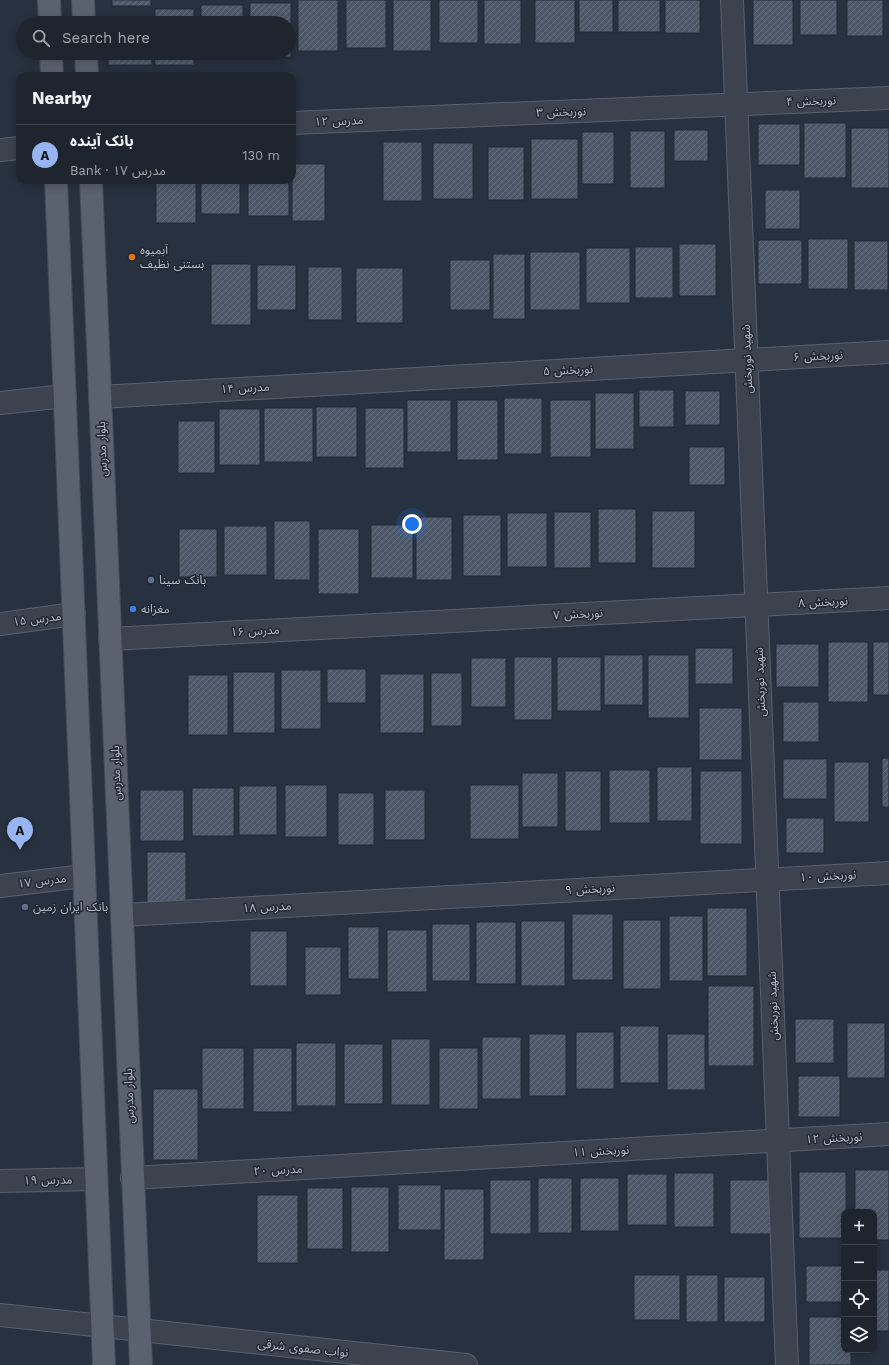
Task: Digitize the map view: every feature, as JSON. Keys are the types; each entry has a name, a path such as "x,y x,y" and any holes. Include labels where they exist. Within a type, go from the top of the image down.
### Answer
{"main road":[{"path":"49,0 50,16"},
{"path":"83,0 84,16"},
{"path":"51,60 52,72"},
{"path":"86,60 87,72"},
{"path":"56,184 104,1365"},
{"name":"بلوار مدرس","path":"91,184 141,1365"}],"street":[{"name":"شهید نوربخش","path":"732,0 787,1365"},
{"name":"نوربخش ۴","path":"736,104 888,98"},
{"name":"نوربخش ۳","path":"386,119 736,104"},
{"name":"مدرس ۱۲","path":"296,123 386,119"},
{"path":"0,150 16,148"},
{"name":"نوربخش ۶","path":"747,360 889,352"},
{"name":"نوربخش ۵","path":"390,380 747,360"},
{"name":"مدرس ۱۴","path":"100,397 390,380"},
{"path":"0,403 65,396"},
{"name":"نوربخش ۸","path":"757,605 889,598"},
{"name":"نوربخش ۷","path":"399,624 757,605"},
{"name":"مدرس ۱۵","path":"0,624 74,614"},
{"name":"مدرس ۱۶","path":"110,639 399,624"},
{"name":"نوربخش ۱۰","path":"768,880 889,873"},
{"name":"مدرس ۱۷","path":"0,886 84,876"},
{"name":"نوربخش ۹","path":"412,899 768,880"},
{"name":"مدرس ۱۸","path":"122,915 412,899"},
{"name":"نوربخش ۱۲","path":"778,1141 889,1134"},
{"name":"نوربخش ۱۱","path":"424,1161 778,1141"},
{"name":"مدرس ۲۰","path":"132,1178 424,1161"},
{"name":"مدرس ۱۹","path":"0,1181 96,1179"},
{"name":"نواب صفوی شرقی","path":"0,1315 466,1365"}],"building":[{"path":"112,0 151,0 151,6 112,6"},
{"path":"298,0 338,0 338,51 298,51"},
{"path":"346,0 386,0 386,48 346,48"},
{"path":"393,0 431,0 431,51 393,51"},
{"path":"439,0 478,0 478,43 439,43"},
{"path":"484,0 521,0 521,44 484,44"},
{"path":"535,0 575,0 575,43 535,43"},
{"path":"579,0 613,0 613,32 579,32"},
{"path":"618,0 660,0 660,32 618,32"},
{"path":"665,0 700,0 700,33 665,33"},
{"path":"753,0 793,0 793,45 753,45"},
{"path":"800,0 837,0 837,35 800,35"},
{"path":"847,0 883,0 883,36 847,36"},
{"path":"250,3 291,3 291,16 250,16"},
{"path":"201,5 243,5 243,16 201,16"},
{"path":"155,9 194,9 194,16 155,16"},
{"path":"108,60 152,60 152,65 108,65"},
{"path":"155,60 194,60 194,65 155,65"},
{"path":"804,123 846,123 846,178 804,178"},
{"path":"758,124 800,124 800,165 758,165"},
{"path":"851,128 889,128 889,188 851,188"},
{"path":"674,130 708,130 708,161 674,161"},
{"path":"630,131 665,131 665,188 630,188"},
{"path":"582,132 614,132 614,184 582,184"},
{"path":"531,139 578,139 578,199 531,199"},
{"path":"383,142 422,142 422,201 383,201"},
{"path":"433,143 473,143 473,199 433,199"},
{"path":"488,147 524,147 524,200 488,200"},
{"path":"296,164 325,164 325,221 292,221 292,184 296,184"},
{"path":"156,184 196,184 196,223 156,223"},
{"path":"201,184 240,184 240,214 201,214"},
{"path":"248,184 289,184 289,216 248,216"},
{"path":"765,190 800,190 800,229 765,229"},
{"path":"808,239 848,239 848,289 808,289"},
{"path":"758,240 802,240 802,284 758,284"},
{"path":"854,241 888,241 888,290 854,290"},
{"path":"679,244 716,244 716,296 679,296"},
{"path":"635,247 673,247 673,298 635,298"},
{"path":"586,248 630,248 630,303 586,303"},
{"path":"530,252 580,252 580,310 530,310"},
{"path":"493,254 525,254 525,319 493,319"},
{"path":"450,260 490,260 490,310 450,310"},
{"path":"211,264 251,264 251,325 211,325"},
{"path":"257,265 296,265 296,310 257,310"},
{"path":"308,267 342,267 342,320 308,320"},
{"path":"356,268 403,268 403,323 356,323"},
{"path":"639,390 674,390 674,427 639,427"},
{"path":"685,391 720,391 720,425 685,425"},
{"path":"595,393 634,393 634,449 595,449"},
{"path":"504,398 542,398 542,454 504,454"},
{"path":"407,400 451,400 451,452 407,452"},
{"path":"457,400 498,400 498,460 457,460"},
{"path":"550,400 591,400 591,457 550,457"},
{"path":"316,407 357,407 357,457 316,457"},
{"path":"264,408 313,408 313,462 264,462"},
{"path":"365,408 404,408 404,468 365,468"},
{"path":"219,409 260,409 260,465 219,465"},
{"path":"178,421 215,421 215,473 178,473"},
{"path":"689,447 725,447 725,485 689,485"},
{"path":"598,509 636,509 636,563 598,563"},
{"path":"652,511 695,511 695,568 652,568"},
{"path":"554,512 591,512 591,568 554,568"},
{"path":"507,513 547,513 547,567 507,567"},
{"path":"463,515 501,515 501,576 463,576"},
{"path":"416,517 452,517 452,580 416,580"},
{"path":"274,521 310,521 310,580 274,580"},
{"path":"371,525 413,525 413,578 371,578"},
{"path":"224,526 267,526 267,575 224,575"},
{"path":"179,529 217,529 217,577 179,577"},
{"path":"318,529 359,529 359,594 318,594"},
{"path":"828,642 868,642 868,702 828,702"},
{"path":"873,642 889,642 889,695 873,695"},
{"path":"776,644 819,644 819,687 776,687"},
{"path":"695,648 733,648 733,684 695,684"},
{"path":"604,655 643,655 643,705 604,705"},
{"path":"648,655 689,655 689,718 648,718"},
{"path":"514,657 552,657 552,720 514,720"},
{"path":"557,657 601,657 601,711 557,711"},
{"path":"471,658 506,658 506,707 471,707"},
{"path":"327,669 366,669 366,703 327,703"},
{"path":"281,670 321,670 321,729 281,729"},
{"path":"233,672 275,672 275,733 233,733"},
{"path":"431,673 462,673 462,726 431,726"},
{"path":"380,674 424,674 424,733 380,733"},
{"path":"188,675 228,675 228,735 188,735"},
{"path":"783,702 819,702 819,742 783,742"},
{"path":"699,708 742,708 742,760 699,760"},
{"path":"882,758 889,758 889,807 882,807"},
{"path":"783,759 827,759 827,799 783,799"},
{"path":"834,762 869,762 869,822 834,822"},
{"path":"657,767 692,767 692,821 657,821"},
{"path":"609,770 650,770 650,823 609,823"},
{"path":"565,771 601,771 601,831 565,831"},
{"path":"700,771 742,771 742,844 700,844"},
{"path":"522,773 558,773 558,827 522,827"},
{"path":"285,785 327,785 327,837 285,837"},
{"path":"470,785 519,785 519,839 470,839"},
{"path":"239,786 277,786 277,835 239,835"},
{"path":"192,788 234,788 234,836 192,836"},
{"path":"140,790 184,790 184,841 140,841"},
{"path":"385,790 425,790 425,840 385,840"},
{"path":"338,793 374,793 374,845 338,845"},
{"path":"786,818 824,818 824,853 786,853"},
{"path":"147,852 186,852 186,904 147,904"},
{"path":"707,908 747,908 747,976 707,976"},
{"path":"572,914 613,914 613,980 572,980"},
{"path":"669,916 703,916 703,981 669,981"},
{"path":"623,920 661,920 661,989 623,989"},
{"path":"521,921 565,921 565,986 521,986"},
{"path":"476,922 516,922 516,984 476,984"},
{"path":"432,924 470,924 470,981 432,981"},
{"path":"348,927 379,927 379,979 348,979"},
{"path":"387,930 427,930 427,992 387,992"},
{"path":"250,931 287,931 287,986 250,986"},
{"path":"305,947 341,947 341,995 305,995"},
{"path":"708,986 754,986 754,1066 708,1066"},
{"path":"795,1019 834,1019 834,1063 795,1063"},
{"path":"847,1023 885,1023 885,1078 847,1078"},
{"path":"620,1026 659,1026 659,1083 620,1083"},
{"path":"576,1032 614,1032 614,1089 576,1089"},
{"path":"529,1034 566,1034 566,1096 529,1096"},
{"path":"667,1034 705,1034 705,1090 667,1090"},
{"path":"482,1037 521,1037 521,1099 482,1099"},
{"path":"391,1039 430,1039 430,1105 391,1105"},
{"path":"296,1043 336,1043 336,1106 296,1106"},
{"path":"344,1044 383,1044 383,1104 344,1104"},
{"path":"202,1048 244,1048 244,1109 202,1109"},
{"path":"253,1048 292,1048 292,1112 253,1112"},
{"path":"439,1048 478,1048 478,1109 439,1109"},
{"path":"798,1076 840,1076 840,1117 798,1117"},
{"path":"153,1089 198,1089 198,1160 153,1160"},
{"path":"855,1170 889,1170 889,1240 877,1240 877,1209 855,1209"},
{"path":"799,1172 846,1172 846,1209 841,1209 841,1238 799,1238"},
{"path":"674,1173 714,1173 714,1227 674,1227"},
{"path":"627,1174 667,1174 667,1225 627,1225"},
{"path":"538,1178 572,1178 572,1233 538,1233"},
{"path":"580,1178 619,1178 619,1231 580,1231"},
{"path":"490,1180 531,1180 531,1234 490,1234"},
{"path":"730,1180 772,1180 772,1234 730,1234"},
{"path":"398,1185 441,1185 441,1230 398,1230"},
{"path":"351,1187 389,1187 389,1252 351,1252"},
{"path":"307,1188 343,1188 343,1249 307,1249"},
{"path":"444,1189 484,1189 484,1260 444,1260"},
{"path":"257,1195 298,1195 298,1263 257,1263"},
{"path":"806,1266 841,1266 841,1302 806,1302"},
{"path":"877,1270 889,1270 889,1331 877,1331"},
{"path":"634,1275 680,1275 680,1320 634,1320"},
{"path":"686,1275 718,1275 718,1322 686,1322"},
{"path":"724,1277 765,1277 765,1322 724,1322"},
{"path":"809,1317 841,1317 841,1353 851,1353 851,1365 809,1365"}],"place":[{"name":"آبمیوه بستنی نظیف","path":"132,257"},
{"name":"بانک سینا","path":"151,580"},
{"name":"مغزانه","path":"133,609"},
{"name":"بانک آینده","path":"20,850"},
{"name":"بانک ایران زمین","path":"25,907"}]}
